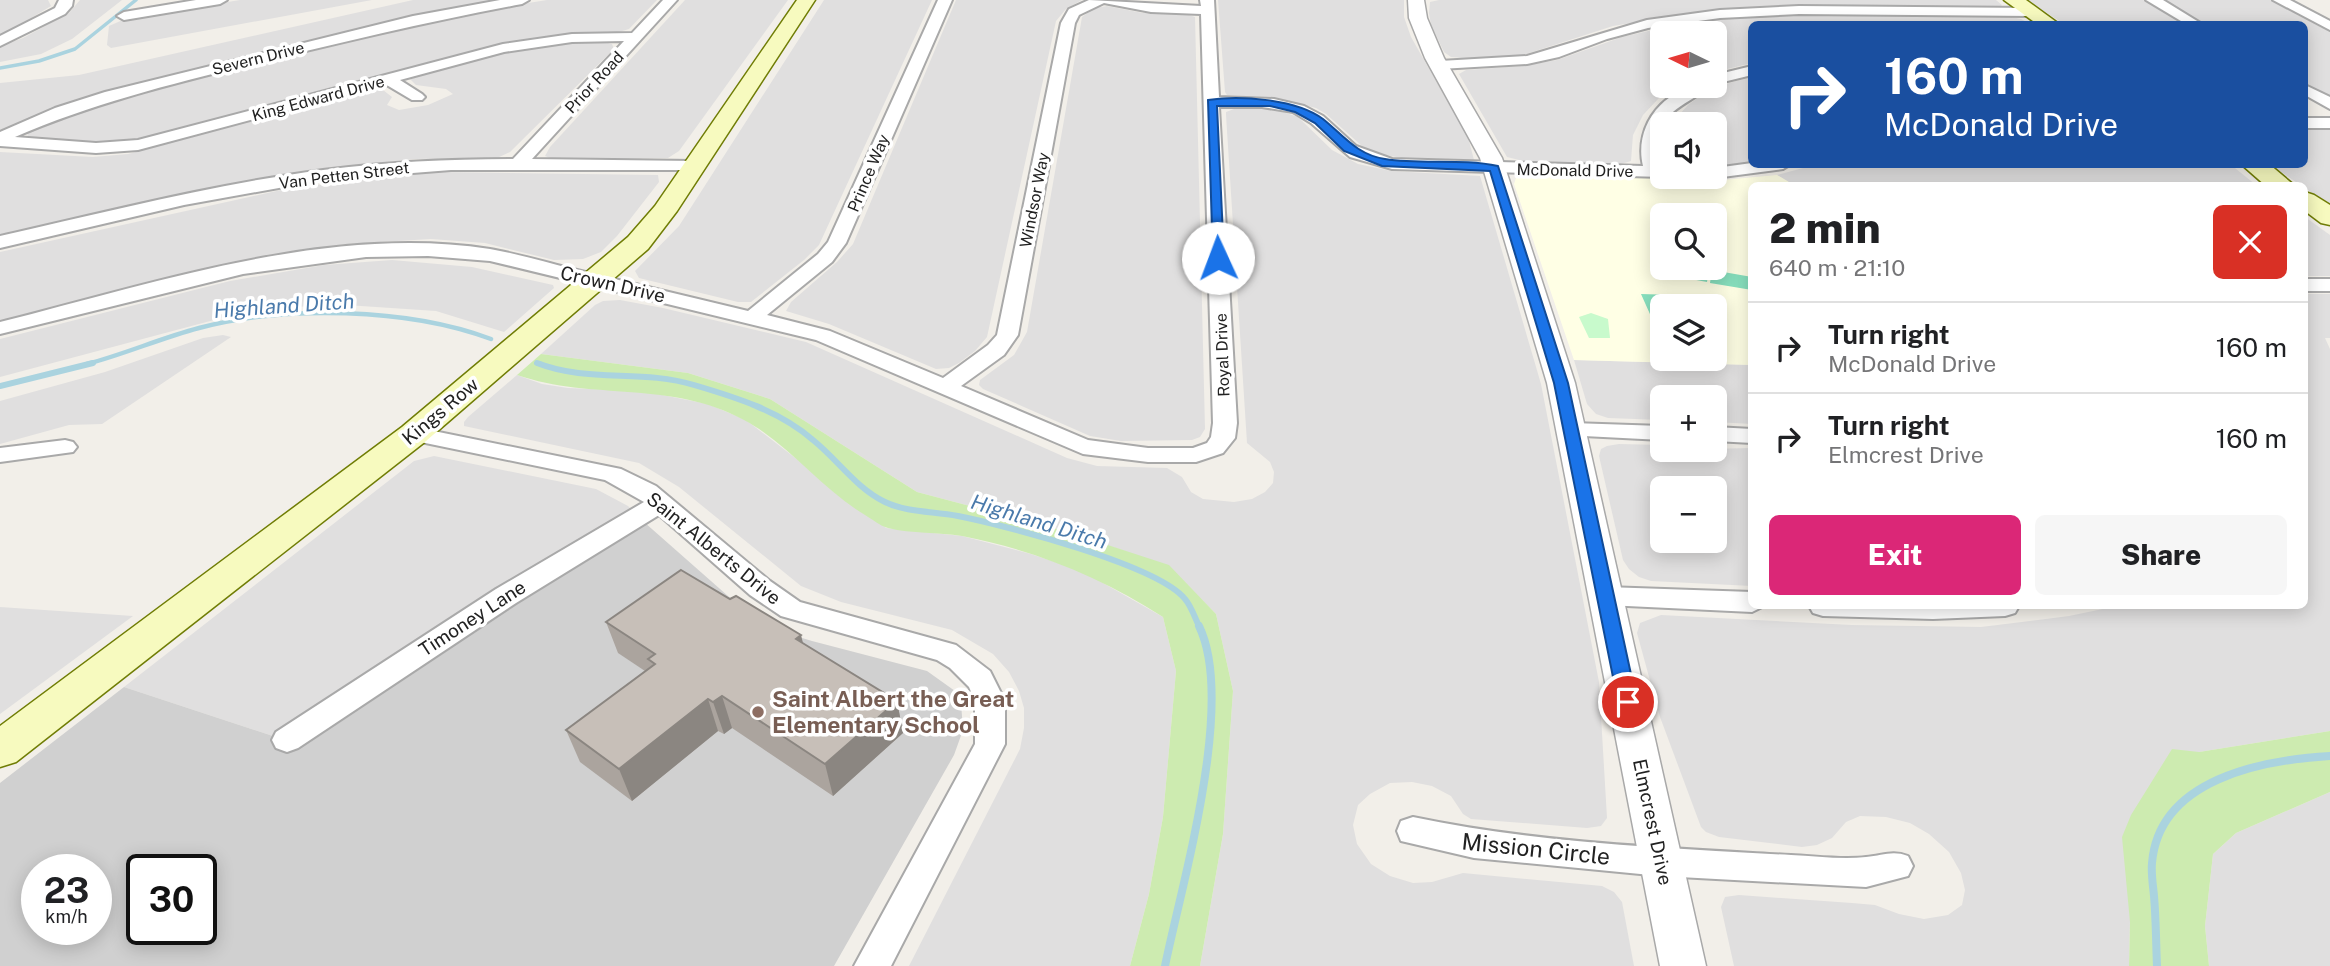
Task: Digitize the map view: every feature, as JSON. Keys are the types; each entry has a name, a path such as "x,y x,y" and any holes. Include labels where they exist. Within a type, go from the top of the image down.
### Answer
{"main road":[{"name":"Kings Row","path":"0,750 414,435 595,281 649,231 806,0"},
{"path":"2013,0 2044,21"},
{"path":"2258,168 2278,182"},
{"path":"2308,202 2330,218"}],"street":[{"path":"0,41 60,11 66,0"},
{"path":"124,16 220,0"},
{"name":"Severn Drive","path":"0,140 49,116 110,95 413,20 522,0"},
{"name":"Prior Road","path":"517,165 670,0"},
{"name":"Prince Way","path":"752,317 825,258 837,243 945,0"},
{"name":"Windsor Way","path":"944,388 996,350 1007,335 1068,23 1074,12 1099,0"},
{"path":"1108,0 1151,8 1207,5"},
{"name":"Elmcrest Drive","path":"1416,0 1420,30 1478,129 1494,168 1555,364 1572,430 1683,966"},
{"path":"2153,0 2190,21"},
{"path":"2280,0 2330,26"},
{"name":"Royal Drive","path":"1207,5 1225,423 1223,438 1208,452"},
{"path":"1440,65 1527,60 1554,54 1627,29 1710,15 1799,10 2031,12"},
{"name":"King Edward Drive","path":"0,140 96,148 138,145 526,44 572,38 636,37"},
{"path":"1727,77 1748,71"},
{"path":"388,79 417,97"},
{"path":"2308,91 2330,104"},
{"path":"1663,112 1682,98"},
{"name":"McDonald Drive","path":"1212,103 1270,103 1298,109 1318,121 1348,149 1382,162 1494,168 1650,171"},
{"path":"2308,123 2330,123"},
{"name":"Van Petten Street","path":"0,242 236,190 324,175 409,167 694,166"},
{"path":"1727,171 1753,168"},
{"name":"Crown Drive","path":"0,328 243,268 360,250 459,251 490,255 823,335 1083,447 1148,455 1208,452"},
{"path":"2308,285 2330,285"},
{"path":"1572,430 1650,433"},
{"name":"Saint Alberts Drive","path":"414,435 612,474 632,483 661,503 779,602 805,613 946,652 965,663 987,692 993,708 990,744 872,966"},
{"path":"1727,435 1748,436"},
{"path":"0,455 65,447"},
{"name":"Timoney Lane","path":"286,740 506,596 661,503"},
{"path":"1606,596 1748,603"},
{"name":"Mission Circle","path":"1413,831 1474,844 1661,862 1835,872 1866,872 1896,866"}],"shaded area":[{"path":"0,0 48,0 51,6 0,37"},
{"path":"80,0 122,0 72,39 41,54 0,62 0,46 23,38 69,13"},
{"path":"240,0 372,0 111,48 107,45 109,26 125,19"},
{"path":"413,0 494,0 405,17 92,95 0,130 0,83 79,75"},
{"path":"547,0 657,0 629,29 619,32 581,33 484,49 140,141 112,143 28,137 27,132 82,110 142,93 442,17"},
{"path":"685,0 788,0 679,151 668,158 555,160 545,156 550,147"},
{"path":"824,0 932,0 819,245 751,302 738,302 639,278 635,271 679,226"},
{"path":"956,0 1082,0 1066,9 1056,21 987,337 959,363 949,368 936,369 829,324 786,311 791,302 837,262 853,244"},
{"path":"1218,0 1404,0 1404,17 1411,37 1468,137 1474,160 1402,158 1380,154 1362,146 1316,108 1276,98 1227,95"},
{"path":"1996,0 2002,5 1999,8 1792,6 1709,10 1613,26 1523,55 1474,59 1451,57 1444,52 1431,25 1429,13 1430,2"},
{"path":"2027,0 2143,0 2179,21 2059,21"},
{"path":"2160,0 2270,0 2330,32 2330,99 2308,86 2308,21 2197,21"},
{"path":"1107,6 1143,13 1186,14 1195,17 1205,429 1200,437 1192,440 1121,441 1090,436 979,385 980,380 1014,355 1027,332 1082,17 1094,8"},
{"path":"1823,14 2007,16 2025,21 1748,21 1748,64 1727,69 1727,21 1706,21"},
{"path":"1650,31 1650,98 1659,98 1643,115 1633,135 1631,161 1621,164 1523,161 1507,157 1459,74 1466,70 1522,66 1557,60 1622,37"},
{"path":"555,44 612,44 614,49 510,152 497,158 415,159 337,168 194,194 0,240 0,152 93,157 128,154 370,89 383,90 392,97 387,105 399,110 428,105 453,94 446,89 416,85 410,79 504,53"},
{"path":"1748,78 1748,163 1727,165 1727,112 1682,112 1698,98 1727,98 1727,84"},
{"path":"1257,108 1298,117 1332,150 1358,164 1391,171 1480,176 1541,384 1599,682 1607,818 1601,826 1587,828 1471,819 1463,814 1451,796 1432,786 1412,782 1390,783 1370,794 1358,805 1353,825 1357,844 1371,864 1390,876 1413,883 1432,882 1463,873 1602,886 1614,892 1622,902 1634,966 1200,966 1223,834 1233,691 1216,614 1169,566 1068,532 917,492 770,399 688,373 541,354 595,305 603,301 620,300 663,308 806,342 1067,458 1097,466 1167,468 1182,477 1191,492 1203,499 1234,502 1252,499 1265,492 1273,483 1274,472 1270,462 1247,443 1226,112"},
{"path":"2308,128 2330,128 2330,205 2308,190 2308,182 2296,182 2275,168 2308,168"},
{"path":"1803,168 2235,168 2252,182 1788,182 1777,175"},
{"path":"439,172 658,175 659,182 617,236 601,252 583,259 554,260 485,243 431,239 347,244 262,256 0,321 0,252 281,190 366,178"},
{"path":"1528,175 1650,178 1650,189 1727,189 1727,180 1777,175 1789,182 1748,182 1748,365 1727,364 1727,294 1650,294 1650,362 1574,360 1514,184 1516,178"},
{"path":"2308,219 2330,235 2330,276 2308,276"},
{"path":"392,260 472,267 553,285 554,288 504,332 436,311 331,304 244,312 0,377 0,339 230,281 324,265"},
{"path":"2308,294 2330,294 2330,338 2325,338 2330,349 2330,731 2199,752 2130,922 2129,966 1734,966 1721,907 1725,897 1739,895 1875,905 1924,919 1948,915 1962,905 1965,890 1961,873 1949,852 1929,834 1910,823 1886,817 1860,816 1846,822 1832,838 1817,845 1802,847 1719,837 1706,832 1701,827 1660,717 1637,633 1640,623 1661,615 1852,625 1981,627 2103,609 2308,609"},
{"path":"223,335 231,337 102,424 69,425 0,444 0,401 105,372 203,338"},
{"path":"1574,360 1650,362 1650,371 1727,371 1727,364 1748,365 1748,424 1727,423 1727,385 1650,385 1650,420 1608,418 1596,414 1587,404"},
{"path":"517,375 542,384 568,388 642,391 708,404 746,420 886,528 962,536 1031,554 1082,571 1163,617 1176,671 1163,817 1149,894 1130,966 909,966 1020,749 1024,708 1009,672 993,654 952,630 841,602 801,586 679,487 639,463 464,426 468,417"},
{"path":"1650,445 1650,462 1727,462 1727,449 1748,448 1748,586 1651,581 1639,577 1629,569 1623,560 1599,456 1601,449 1607,446"},
{"path":"434,456 596,489 628,506 644,522 295,747 279,738 124,687 414,461"},
{"path":"644,522 745,611 786,633 927,671 955,691 961,703 963,730 954,755 834,966 0,966 0,783 124,687 279,738 295,747"},
{"path":"0,607 133,616 0,714"},
{"path":"2330,792 2330,966 2209,966 2205,926 2213,854 2236,833"}],"green space":[{"path":"1727,273 1748,276 1748,289 1710,283 1710,280 1727,280"},
{"path":"1641,294 1650,294 1650,314"},
{"path":"1591,313 1608,319 1610,338 1589,338 1579,317"},
{"path":"541,354 688,373 770,399 917,492 1068,532 1169,565 1216,614 1233,691 1223,834 1200,966 1130,966 1149,894 1163,817 1176,671 1163,617 1116,589 1041,557 962,536 882,526 834,493 776,441 744,420 716,408 660,395 574,387 517,375"},
{"path":"2330,731 2330,792 2236,833 2213,854 2205,926 2209,966 2129,966 2130,922 2122,837 2131,815 2172,749 2199,752"}],"building":[{"name":"Saint Albert the Great Elementary School","path":"681,570 730,599 736,596 801,635 796,639 897,701 825,764 722,696 713,702 708,699 619,769 566,730 655,664 648,659 655,654 606,622"}],"waterway":[{"name":"Highland Ditch","path":"0,68 39,61 75,49 136,0"},
{"name":"Highland Ditch","path":"87,364 199,328 233,321 307,313 346,313 422,321 491,339"},
{"name":"Highland Ditch","path":"0,386 93,363"},
{"name":"Highland Ditch","path":"541,364 537,363 576,373 674,380 741,400 772,413 800,430 865,489 885,502 903,508 958,516 1009,528 1113,560 1169,586 1185,599 1199,626"},
{"name":"Highland Ditch","path":"1165,966 1193,842 1209,745 1212,700 1209,659 1199,626"},
{"name":"Highland Ditch","path":"2157,966 2152,863 2159,834 2173,811 2193,793 2246,769 2303,758 2330,756"}],"place":[{"name":"Saint Albert the Great Elementary School","path":"758,712"}],"route":[{"path":"1218,258 1212,103 1270,103 1298,109 1318,121 1348,149 1382,162 1494,168 1561,383 1628,702"}]}
